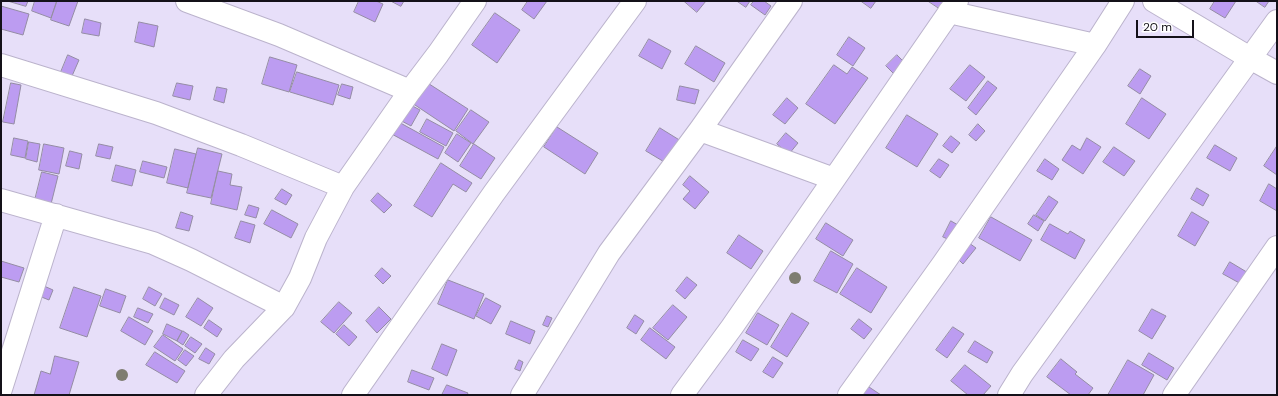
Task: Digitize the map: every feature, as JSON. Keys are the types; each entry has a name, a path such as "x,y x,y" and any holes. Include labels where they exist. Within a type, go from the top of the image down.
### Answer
{"street":[{"path":"187,1 279,35 410,91"},
{"path":"206,395 234,359 284,307 300,278 316,238 343,187 475,1"},
{"path":"352,395 494,193 635,1"},
{"path":"522,395 609,253 700,130 791,1"},
{"path":"849,395 939,271 1095,45 1123,1"},
{"path":"1154,1 1277,73"},
{"path":"682,395 732,326 953,6 1095,45"},
{"path":"1009,395 1022,374 1277,21"},
{"path":"1,65 156,113 241,145 343,187"},
{"path":"700,130 834,179"},
{"path":"1,200 153,243 191,260 284,307"},
{"path":"1,389 56,215"},
{"path":"1174,395 1277,247"}],"building":[{"path":"8,1 28,1 26,6"},
{"path":"35,1 57,1 51,18 32,11"},
{"path":"57,1 78,1 69,26 51,20"},
{"path":"359,1 376,1 383,4 375,22 354,12"},
{"path":"391,1 404,1 401,6"},
{"path":"528,1 547,1 534,19 522,10"},
{"path":"684,1 706,1 697,12"},
{"path":"737,1 750,1 746,7"},
{"path":"754,1 764,1 771,6 765,15 751,5"},
{"path":"861,1 876,1 871,8"},
{"path":"928,1 944,1 939,8"},
{"path":"1215,1 1236,1 1225,18 1210,9"},
{"path":"1256,1 1269,1 1265,7"},
{"path":"1,6 29,14 23,35 1,29"},
{"path":"495,13 520,30 497,63 472,45"},
{"path":"85,19 101,23 99,36 82,33"},
{"path":"139,22 158,26 154,47 135,42"},
{"path":"849,37 865,48 853,66 837,55"},
{"path":"649,39 671,51 662,69 639,56"},
{"path":"696,46 725,63 714,82 685,64"},
{"path":"68,55 79,60 72,76 61,72"},
{"path":"897,55 904,62 893,73 886,66"},
{"path":"270,57 297,65 289,92 262,84"},
{"path":"834,65 847,74 852,67 868,78 835,124 806,104"},
{"path":"970,65 985,77 966,101 950,89"},
{"path":"1140,69 1151,76 1140,94 1128,86"},
{"path":"297,72 339,85 333,105 290,92"},
{"path":"423,80 468,109 454,131 409,101"},
{"path":"988,81 997,88 976,115 968,108"},
{"path":"11,83 21,85 14,124 3,122"},
{"path":"177,83 193,86 190,100 173,96"},
{"path":"342,84 353,87 350,99 338,95"},
{"path":"680,86 699,90 695,104 677,100"},
{"path":"217,87 227,89 224,103 214,100"},
{"path":"787,98 798,108 785,124 773,115"},
{"path":"1142,98 1166,114 1149,139 1126,124"},
{"path":"407,103 420,110 411,126 398,119"},
{"path":"471,110 489,122 473,144 456,131"},
{"path":"907,115 938,134 917,167 886,148"},
{"path":"427,119 453,133 446,146 420,132"},
{"path":"395,120 444,147 438,159 388,132"},
{"path":"978,124 985,131 976,141 969,135"},
{"path":"557,127 598,153 585,174 544,147"},
{"path":"660,128 681,141 666,163 646,151"},
{"path":"786,133 798,143 789,154 777,144"},
{"path":"457,134 471,143 458,162 445,153"},
{"path":"951,136 960,143 952,153 943,146"},
{"path":"14,138 28,141 25,158 11,155"},
{"path":"1087,138 1101,147 1083,174 1062,160 1072,145 1080,150"},
{"path":"29,142 40,144 37,162 26,159"},
{"path":"44,144 64,148 59,174 39,170"},
{"path":"99,144 113,147 110,159 96,156"},
{"path":"474,144 495,158 481,179 460,166"},
{"path":"1215,145 1237,158 1230,171 1207,158"},
{"path":"1277,146 1277,175 1264,166"},
{"path":"1114,147 1135,161 1124,176 1103,162"},
{"path":"198,148 222,154 211,198 187,193"},
{"path":"175,149 196,154 188,188 167,183"},
{"path":"70,151 82,154 79,169 66,166"},
{"path":"939,159 949,165 940,178 930,171"},
{"path":"1045,159 1059,169 1052,180 1037,171"},
{"path":"143,161 167,167 164,178 140,172"},
{"path":"441,163 472,183 466,192 453,184 432,217 414,206"},
{"path":"116,165 136,170 132,186 112,181"},
{"path":"218,171 232,174 230,185 242,187 237,210 211,204"},
{"path":"42,172 58,176 50,208 34,204"},
{"path":"690,176 709,192 695,209 683,199 690,191 683,185"},
{"path":"1269,184 1277,189 1277,211 1260,201"},
{"path":"1197,188 1209,195 1203,206 1191,199"},
{"path":"282,189 292,195 286,205 275,199"},
{"path":"378,193 392,205 384,213 371,201"},
{"path":"1049,196 1058,202 1045,221 1036,215"},
{"path":"249,205 259,208 256,218 245,215"},
{"path":"272,210 298,224 291,238 264,224"},
{"path":"181,212 193,216 189,231 176,228"},
{"path":"1192,212 1209,222 1195,246 1178,236"},
{"path":"1034,215 1044,221 1038,231 1028,224"},
{"path":"991,217 1032,240 1020,261 979,238"},
{"path":"241,221 255,225 250,243 235,238"},
{"path":"951,221 958,225 950,240 943,237"},
{"path":"826,223 853,240 843,256 816,239"},
{"path":"1050,224 1068,234 1070,231 1085,240 1075,259 1041,240"},
{"path":"739,235 763,251 751,269 727,253"},
{"path":"969,243 976,248 963,264 957,258"},
{"path":"831,251 853,264 837,293 814,281"},
{"path":"1,261 24,268 19,282 1,277"},
{"path":"1230,262 1250,274 1243,285 1223,274"},
{"path":"382,268 391,276 383,284 375,276"},
{"path":"857,268 887,287 871,313 840,294"},
{"path":"687,277 697,285 685,299 676,291"},
{"path":"448,280 484,294 474,319 438,304"},
{"path":"44,286 53,290 49,300 39,296"},
{"path":"74,287 101,296 87,337 60,328"},
{"path":"149,287 162,294 155,306 143,299"},
{"path":"106,289 126,296 120,313 100,306"},
{"path":"165,298 179,305 174,315 160,308"},
{"path":"198,298 213,308 201,326 186,317"},
{"path":"486,298 501,306 491,324 476,316"},
{"path":"339,302 352,313 334,333 321,322"},
{"path":"673,305 687,317 668,340 653,328"},
{"path":"379,307 391,319 377,333 366,321"},
{"path":"138,308 153,314 148,323 134,317"},
{"path":"1152,309 1166,316 1152,339 1139,331"},
{"path":"758,313 779,325 767,345 746,333"},
{"path":"792,313 809,323 787,357 771,347"},
{"path":"635,315 644,321 636,334 627,328"},
{"path":"547,316 552,318 548,327 543,325"},
{"path":"129,317 153,331 145,345 121,331"},
{"path":"859,319 872,329 864,339 851,329"},
{"path":"209,320 222,329 217,337 204,328"},
{"path":"511,321 535,331 530,344 506,334"},
{"path":"167,324 182,331 177,341 163,334"},
{"path":"344,325 357,337 349,346 336,334"},
{"path":"953,327 964,334 947,358 936,350"},
{"path":"650,328 675,347 666,359 641,340"},
{"path":"183,331 189,335 183,345 177,341"},
{"path":"163,335 183,349 175,361 154,347"},
{"path":"191,337 202,344 195,353 185,346"},
{"path":"743,340 759,349 751,361 736,352"},
{"path":"975,341 993,352 987,363 968,352"},
{"path":"442,344 457,350 447,376 432,369"},
{"path":"206,348 215,354 209,364 199,359"},
{"path":"185,350 194,356 186,366 178,360"},
{"path":"155,352 185,371 177,383 146,365"},
{"path":"1149,353 1174,368 1167,380 1142,365"},
{"path":"55,356 79,362 69,395 34,395 41,371 50,374"},
{"path":"773,357 783,363 773,378 763,372"},
{"path":"1061,359 1077,372 1075,374 1093,388 1088,395 1071,395 1047,377"},
{"path":"519,360 523,362 520,371 515,369"},
{"path":"1128,360 1154,375 1143,395 1108,395"},
{"path":"965,365 991,386 983,395 968,395 951,381"},
{"path":"412,370 434,378 429,390 408,382"},
{"path":"447,385 468,393 467,395 442,395"},
{"path":"869,387 881,395 863,395"}]}
